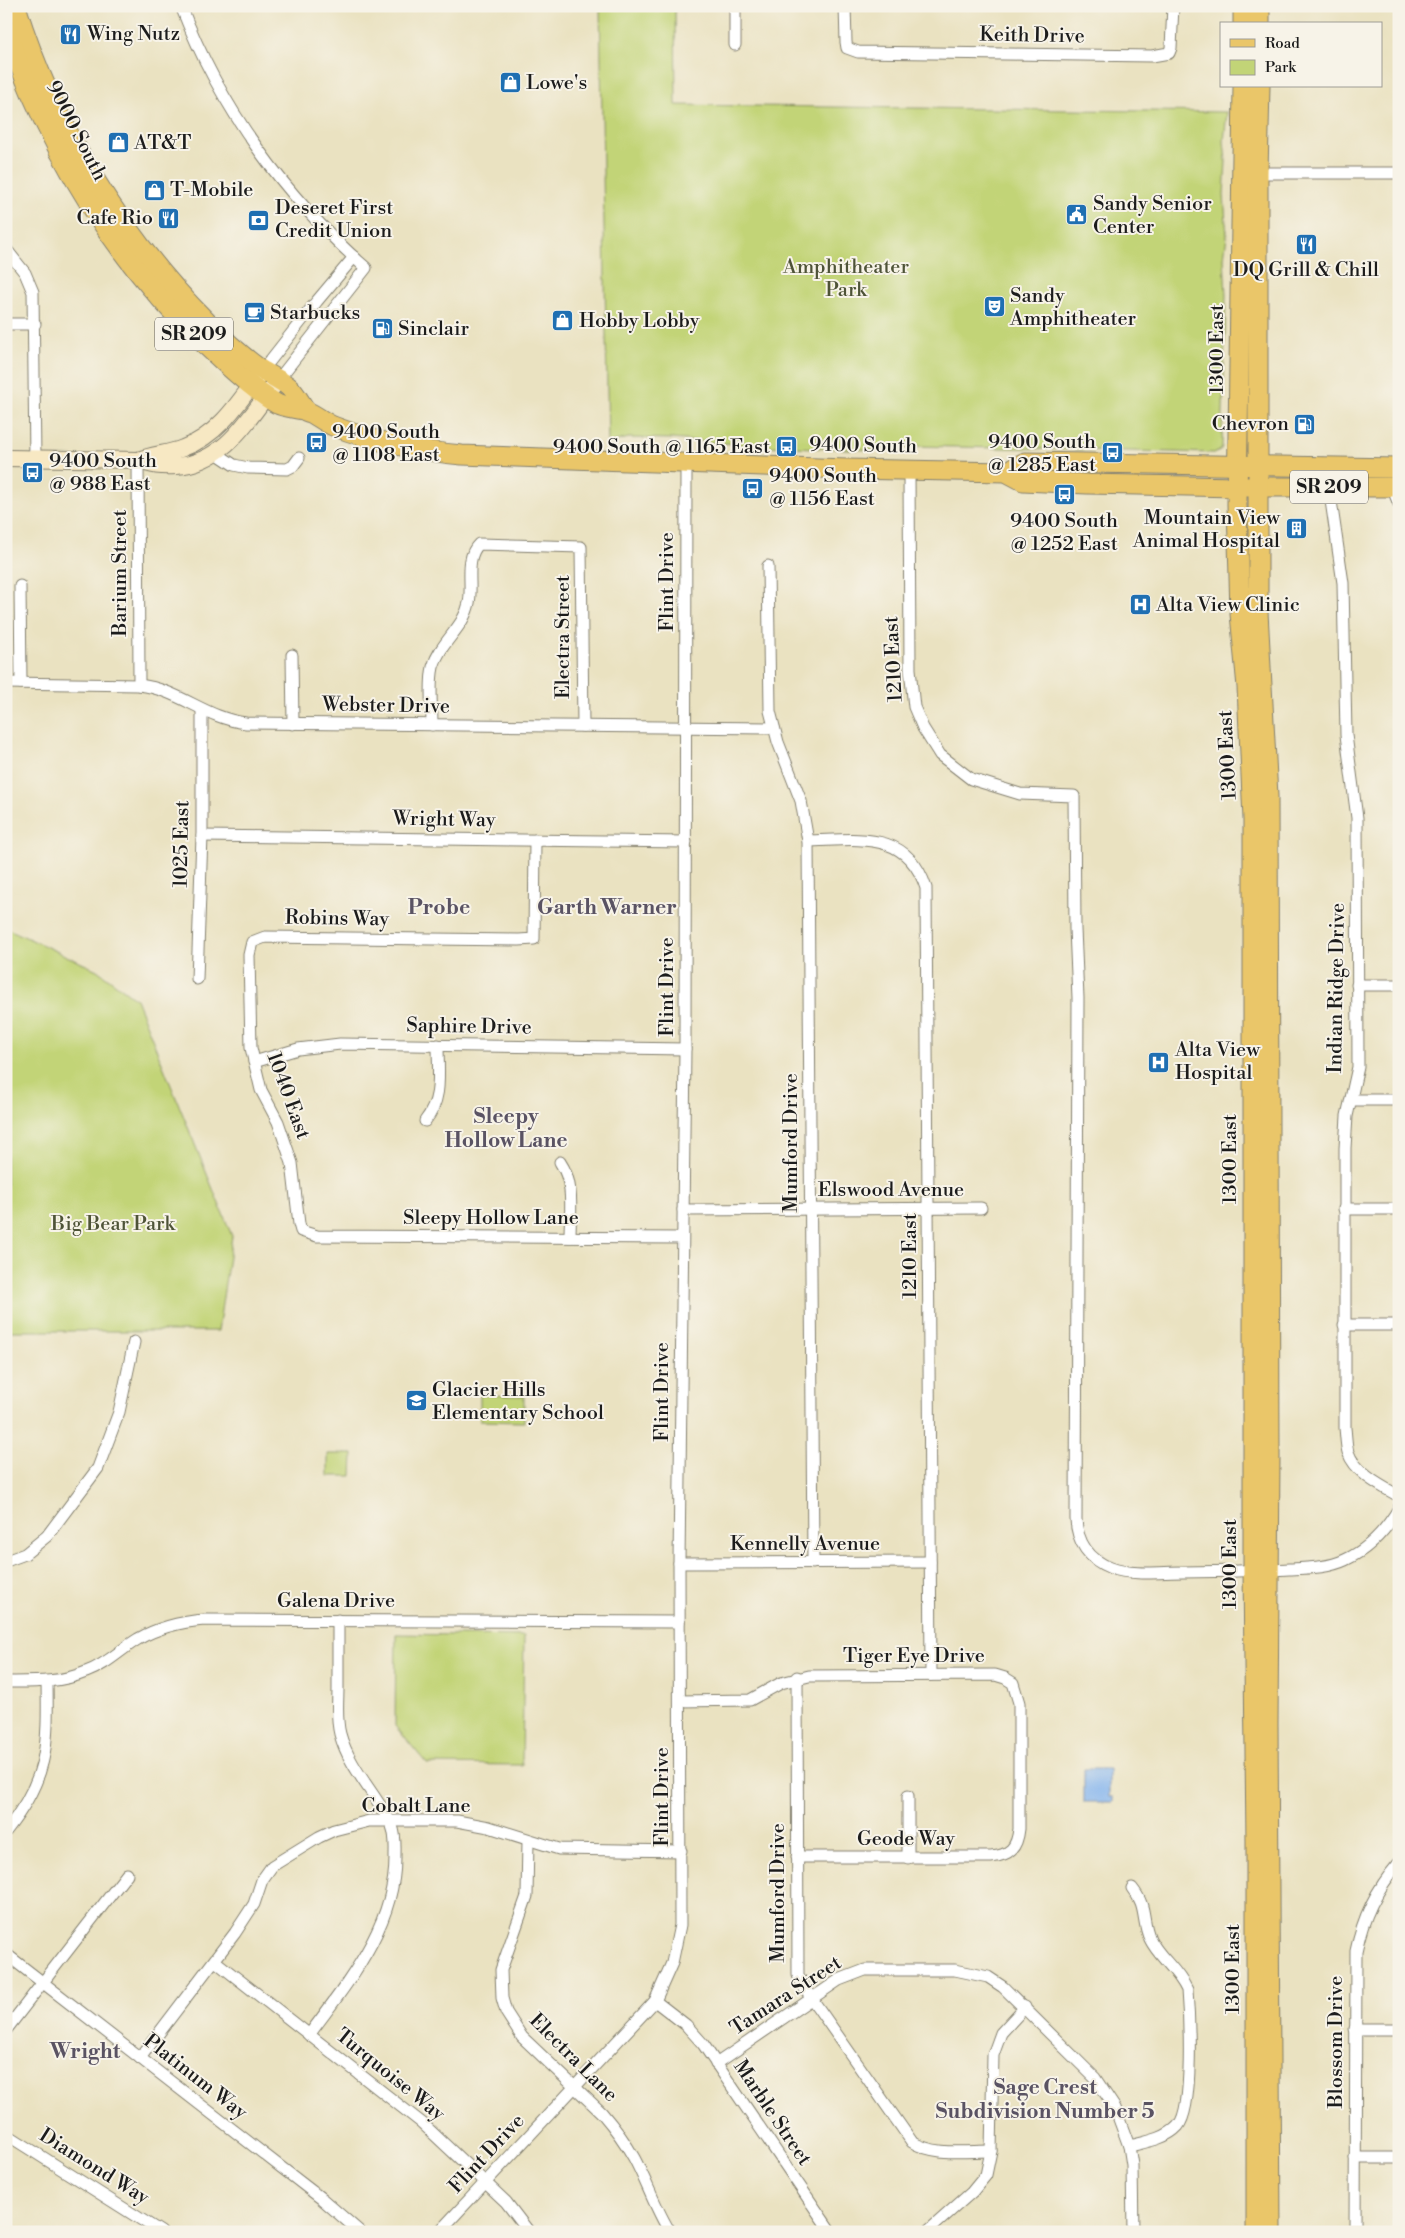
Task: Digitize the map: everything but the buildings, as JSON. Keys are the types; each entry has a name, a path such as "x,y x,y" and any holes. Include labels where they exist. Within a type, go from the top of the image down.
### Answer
{"main road":[{"name":"9000 South","path":"16,6 38,67 65,127 86,166 128,230 168,280 264,383"},
{"path":"1243,22 1244,6"},
{"path":"1260,6 1260,22"},
{"name":"9000 South","path":"6,30 37,110 60,155 116,244 180,320 211,350 264,383"},
{"name":"1300 East","path":"1243,88 1250,173 1258,466 1258,612 1268,796 1261,1572 1256,1841 1256,2232"},
{"name":"1300 East","path":"1260,88 1250,173 1238,487 1240,614 1247,687 1253,819 1261,1572 1271,2232"},
{"name":"9400 South","path":"264,383 279,405 307,412 360,436 427,451 462,455 1006,472 1023,480 1127,486 1329,487 1397,493"},
{"path":"138,460 153,467 181,466 199,462 216,454 234,436 264,383"},
{"path":"6,458 138,460 154,454 180,450 206,437 264,383"},
{"name":"9400 South","path":"1006,472 1024,462 1399,468"}],"street":[{"path":"181,6 206,62 230,106 252,140 304,208 366,268 264,383"},
{"path":"735,6 735,45"},
{"name":"Keith Drive","path":"844,6 845,36 848,48 864,53 1164,56 1169,53 1171,48 1173,6"},
{"path":"1250,173 1399,173"},
{"path":"6,249 25,273 33,292 35,324 35,459"},
{"path":"264,383 317,301 354,258"},
{"path":"6,324 35,324"},
{"path":"216,454 234,465 248,468 287,469 293,466 299,458"},
{"name":"Barium Street","path":"138,460 139,685"},
{"name":"Flint Drive","path":"439,2232 576,2088 655,2001 665,1982 677,1945 682,1906 679,1563 685,1049 686,462"},
{"name":"1210 East","path":"909,470 910,669 914,707 923,728 940,755 971,780 1020,794 1074,796 1075,929 1078,998 1076,1342 1076,1519 1078,1533 1083,1545 1092,1556 1103,1565 1120,1571 1261,1572"},
{"name":"Indian Ridge Drive","path":"1329,487 1343,582 1347,746 1357,805 1358,1067 1345,1132 1345,1428 1348,1453 1358,1467 1372,1480 1399,1496"},
{"name":"Electra Street","path":"432,725 433,669 440,650 457,629 466,613 470,596 471,556 479,544 581,547 583,726"},
{"name":"Mumford Drive","path":"768,566 769,692 774,728 801,801 808,841 813,1563"},
{"path":"20,586 20,683"},
{"path":"292,655 292,724"},
{"name":"Webster Drive","path":"6,683 139,685 156,687 170,692 202,710 231,721 292,724 774,728"},
{"name":"1025 East","path":"197,979 202,836 202,710"},
{"name":"Wright Way","path":"202,836 686,842"},
{"name":"Robins Way","path":"252,942 265,937 534,939 535,840"},
{"name":"1210 East","path":"808,841 869,840 878,841 896,848 914,864 921,874 926,888 931,1676"},
{"name":"1040 East","path":"252,942 249,955 249,1015 254,1062 262,1090 278,1122 292,1163 301,1231"},
{"path":"1358,985 1399,985"},
{"name":"Saphire Drive","path":"254,1062 319,1045 685,1049"},
{"path":"425,1121 433,1111 438,1099 438,1045"},
{"path":"1351,1100 1399,1100"},
{"path":"560,1162 567,1173 570,1187 570,1237"},
{"name":"Elswood Avenue","path":"683,1210 980,1208"},
{"path":"1344,1210 1399,1210"},
{"name":"Sleepy Hollow Lane","path":"301,1231 308,1234 328,1236 682,1238"},
{"path":"1344,1325 1399,1325"},
{"path":"6,1561 25,1554 47,1536 98,1468 119,1412 134,1342"},
{"path":"1261,1572 1316,1568 1345,1560 1363,1549 1384,1531 1399,1508"},
{"name":"Kennelly Avenue","path":"679,1563 930,1562"},
{"path":"310,2034 362,1959 387,1908 394,1882 395,1869 395,1835 349,1756 340,1734 338,1710 338,1620"},
{"name":"Galena Drive","path":"6,1682 47,1682 71,1678 105,1663 138,1639 160,1628 183,1622 338,1620 680,1622"},
{"name":"Tiger Eye Drive","path":"680,1701 750,1700 781,1683 797,1677 821,1675 995,1675 1013,1683 1019,1703 1019,1829 1018,1840 1013,1850"},
{"name":"Mumford Drive","path":"797,1677 797,1965 802,1985 912,2142 929,2150 992,2151"},
{"path":"6,1832 28,1803 42,1768 47,1733 47,1682"},
{"path":"908,1796 908,1858"},
{"name":"Cobalt Lane","path":"140,2058 215,1961 248,1914 254,1904 262,1880 272,1866 311,1841 334,1830 369,1821 440,1821 473,1824 559,1849 681,1851"},
{"name":"Electra Lane","path":"528,1841 527,1896 502,1970 502,1998 506,2012 522,2037 602,2113 623,2141 633,2157 659,2215 670,2232"},
{"name":"Geode Way","path":"797,1857 991,1857 1003,1856 1013,1850"},
{"name":"Blossom Drive","path":"1355,2232 1355,1966 1359,1933 1367,1912 1376,1894 1399,1863"},
{"path":"6,2030 127,1874"},
{"path":"1129,2146 1160,2137 1179,2124 1188,2101 1187,1990 1181,1978 1151,1941 1147,1931 1144,1909 1140,1898 1132,1888"},
{"name":"Platinum Way","path":"6,1954 322,2199 360,2232"},
{"name":"Turquoise Way","path":"215,1961 422,2123 506,2202 528,2232"},
{"name":"Tamara Street","path":"716,2064 839,1980 865,1970 955,1970 988,1978 1004,1987 1095,2078 1116,2108 1129,2146 1132,2175 1133,2232"},
{"name":"Marble Street","path":"655,2001 686,2025 703,2044 831,2232"},
{"path":"927,2232 979,2185 986,2175 992,2151 993,2055 1001,2033 1025,2007"},
{"path":"1355,2029 1399,2029"},
{"name":"Diamond Way","path":"6,2134 161,2232"},
{"path":"1355,2158 1399,2158"}],"green space":[{"name":"Amphitheater Park","path":"600,6 675,6 676,105 1227,112 1224,141 1226,161 1224,195 1227,236 1224,258 1226,295 1222,447 1220,451 1215,453 915,446 874,450 761,446 671,439 629,438 608,443"},
{"name":"Big Bear Park","path":"6,928 97,970 136,999 232,1236 218,1331 6,1331"},
{"path":"480,1395 524,1396 524,1422 480,1421"},
{"path":"328,1454 353,1454 352,1476 328,1476"},
{"path":"396,1634 524,1636 522,1765 427,1764 395,1726"}],"water":[{"path":"1084,1769 1109,1769 1109,1797 1113,1797 1113,1802 1084,1802"}],"place":[{"name":"Wing Nutz","path":"71,34"},
{"name":"Lowe's","path":"510,83"},
{"name":"AT&T","path":"118,143"},
{"name":"T-Mobile","path":"154,190"},
{"name":"Sandy Senior Center","path":"1077,215"},
{"name":"Cafe Rio","path":"169,218"},
{"name":"Deseret First Credit Union","path":"259,220"},
{"name":"DQ Grill & Chill","path":"1306,244"},
{"name":"Sandy Amphitheater","path":"994,307"},
{"name":"Starbucks","path":"254,313"},
{"name":"Hobby Lobby","path":"563,321"},
{"name":"Sinclair","path":"382,329"},
{"name":"Chevron","path":"1305,424"},
{"name":"9400 South @ 1108 East","path":"316,443"},
{"name":"9400 South @ 1165 East","path":"786,447"},
{"name":"9400 South @ 1285 East","path":"1112,453"},
{"name":"9400 South @ 988 East","path":"33,472"},
{"name":"9400 South @ 1156 East","path":"753,488"},
{"name":"9400 South @ 1252 East","path":"1064,495"},
{"name":"Mountain View Animal Hospital","path":"1296,529"},
{"name":"Alta View Clinic","path":"1140,605"},
{"name":"Alta View Hospital","path":"1159,1062"},
{"name":"Glacier Hills Elementary School","path":"416,1401"}],"district":[{"name":"Probe","path":"439,908"},
{"name":"Garth Warner","path":"607,908"},
{"name":"Sleepy Hollow Lane","path":"506,1129"},
{"name":"Wright","path":"85,2052"},
{"name":"Sage Crest Subdivision Number 5","path":"1045,2100"}]}
